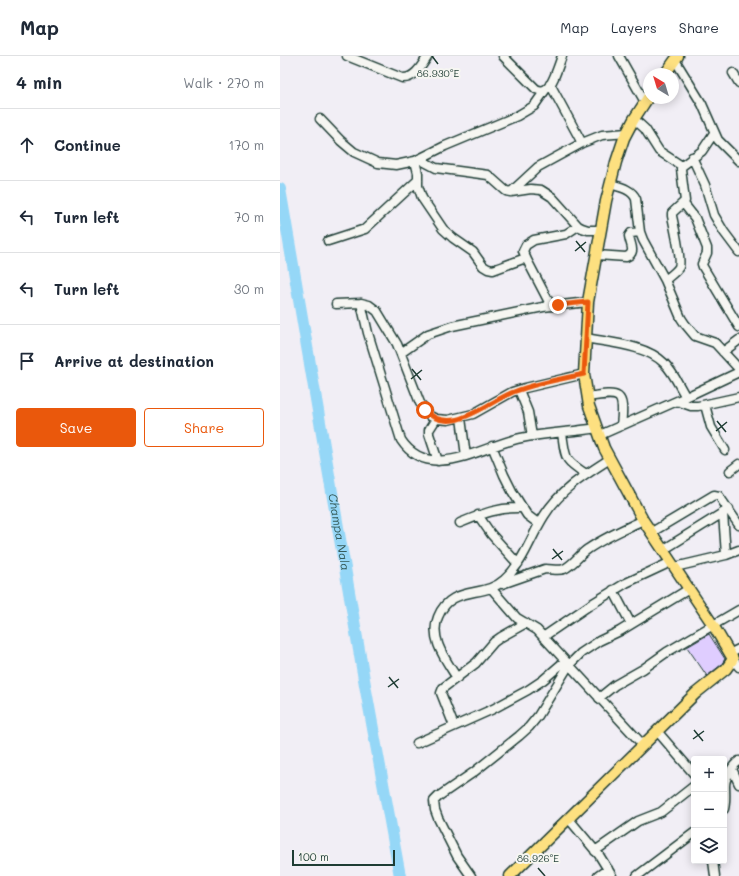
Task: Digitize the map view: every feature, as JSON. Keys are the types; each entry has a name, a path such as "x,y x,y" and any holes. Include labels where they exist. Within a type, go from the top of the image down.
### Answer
{"main road":[{"path":"670,68 677,58"},
{"path":"510,876 696,693 726,670 736,657 643,520 610,459 598,432 589,406 584,374 588,302 601,230 616,162 627,133 644,104"}],"street":[{"path":"347,56 406,79 415,74 428,56"},
{"path":"503,56 536,89 541,91 548,87"},
{"path":"320,119 346,146 354,152 378,163 396,165 417,160 529,109 537,103 548,87 562,56"},
{"path":"619,56 643,93"},
{"path":"677,58 702,104 718,140 739,161"},
{"path":"733,73 739,83"},
{"path":"548,87 582,142"},
{"path":"634,119 645,128 656,146 663,154 682,166"},
{"path":"511,192 538,167 582,142 602,135 627,133"},
{"path":"665,280 675,272 680,265 680,257 672,213 686,201 681,169 682,166 702,151 714,133"},
{"path":"692,157 706,185 714,215 724,232 739,252"},
{"path":"417,160 419,192 422,198 443,229 472,252 488,270 493,270 523,259 527,260"},
{"path":"417,160 436,168 488,175 506,191 511,192 531,189 547,192 578,226 588,230 601,230"},
{"path":"328,241 365,229 418,180"},
{"path":"360,303 401,440 406,448 414,454 423,458 438,461 466,456 510,440 562,433 598,432 621,426 686,397 739,370 711,341 695,336 685,324 677,310 665,280 646,249 640,232 635,196 628,190 610,184"},
{"path":"684,204 695,218 707,248 707,253 702,264 739,327"},
{"path":"551,306 527,260 524,251 526,245 534,240 566,234 578,226"},
{"path":"597,255 630,256 633,249 630,236 631,233 640,232"},
{"path":"401,353 428,334 440,330 551,306 588,302"},
{"path":"336,304 360,303 369,305 377,311 393,334 420,403 430,416 436,419 442,420 461,418 473,414 501,397 519,390 584,374"},
{"path":"586,338 640,349 657,357 671,371 686,397"},
{"path":"723,352 739,340"},
{"path":"519,390 528,412 532,436"},
{"path":"588,397 614,394 619,396 623,402 621,426"},
{"path":"677,401 690,406 705,405 739,397"},
{"path":"705,405 711,428 725,450"},
{"path":"461,418 466,456"},
{"path":"436,419 429,430 429,434 438,461"},
{"path":"562,433 567,459 571,465 586,474"},
{"path":"492,446 508,484 530,518 539,524"},
{"path":"495,587 518,564 551,505 570,486 610,459"},
{"path":"730,471 739,464"},
{"path":"652,532 714,495 719,496 726,511 739,525"},
{"path":"460,523 478,515 502,508 523,508"},
{"path":"663,550 726,511"},
{"path":"726,511 726,555"},
{"path":"478,515 491,534 518,564"},
{"path":"457,678 440,651 436,641 435,629 438,617 444,606 461,595 495,587 546,569 552,568 558,570 566,568 580,554 598,542 643,520"},
{"path":"543,637 626,582 673,564 726,555 739,550"},
{"path":"495,587 517,618 537,630 643,745"},
{"path":"417,743 493,709 532,688 589,647 689,589"},
{"path":"614,590 631,624"},
{"path":"599,698 615,685 643,669 667,652 739,610"},
{"path":"454,726 441,693 443,688 476,663 494,642 526,623"},
{"path":"471,876 457,856 438,818 434,801 474,772 529,727 538,716 567,663"},
{"path":"657,731 691,771"},
{"path":"726,792 726,780 732,769 739,761"},
{"path":"732,769 739,784"},
{"path":"595,851 638,821 661,812 691,788"},
{"path":"568,818 610,872 598,876"},
{"path":"637,876 691,836"},
{"path":"713,864 715,876"}],"building":[{"path":"709,634 725,659 721,665 707,676 687,647"}],"waterway":[{"name":"Champa Nala","path":"280,189 365,685 400,876"}],"route":[{"path":"425,410 430,416 436,419 448,420 461,418 480,411 501,397 512,392 584,374 588,302 558,305"}]}
